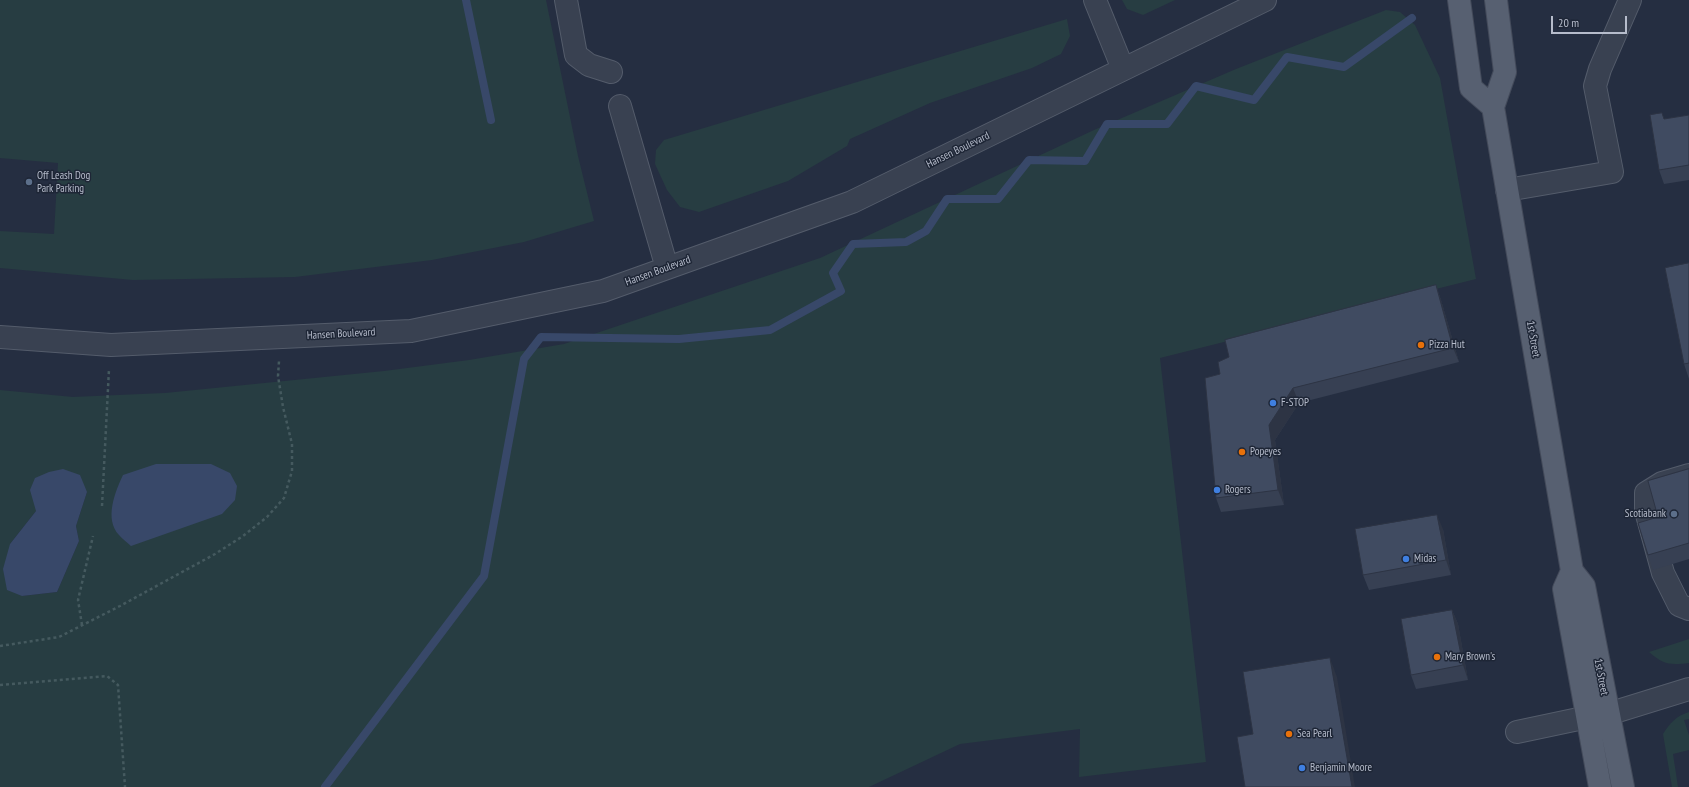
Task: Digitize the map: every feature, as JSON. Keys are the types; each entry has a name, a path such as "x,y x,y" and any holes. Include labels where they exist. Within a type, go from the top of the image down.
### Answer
{"main road":[{"path":"1459,0 1471,88 1493,107"},
{"name":"1st Street","path":"1496,0 1505,72 1493,107 1572,570 1564,589 1598,715 1623,787"},
{"name":"1st Street","path":"1598,715 1600,787"}],"street":[{"path":"566,0 576,55 589,65 611,72"},
{"path":"1095,0 1123,69"},
{"name":"Hansen Boulevard","path":"0,337 111,345 411,331 603,291 852,202 1265,0"},
{"path":"1507,190 1612,172 1595,86 1600,69 1630,0"},
{"path":"620,106 667,268"},
{"path":"1689,475 1662,483 1646,493 1646,511 1663,574 1679,605 1689,609"},
{"path":"1517,732 1598,715 1689,689"}],"path":[{"path":"0,646 59,637 215,554 267,517 284,498 292,471 292,444 283,407 278,376 282,337"},
{"path":"102,506 111,345"},
{"path":"82,625 78,600 93,536"},
{"path":"0,685 108,676 118,685 125,787"}],"green space":[{"path":"0,0 546,0 578,156 594,221 524,242 432,260 295,277 133,280 0,268 0,231 54,234 58,163 0,158"},
{"path":"1122,0 1175,0 1143,15 1127,9"},
{"path":"1386,10 1400,12 1415,25 1440,78 1476,279 1160,358 1206,762 1079,777 1080,729 960,744 869,787 0,787 0,390 73,397 165,393 384,371 469,360 564,344 820,258 1094,130 1236,69","holes":["87,492 76,526 79,541 57,592 22,596 10,544 36,511"]},
{"path":"1067,19 1070,36 1061,54 1032,68 930,103 850,139 847,146 788,181 699,212 680,207 667,190 655,164 656,150 664,140"},
{"path":"1689,639 1689,663 1672,664 1663,662 1649,652"},
{"path":"1689,712 1689,719 1684,720 1689,735 1689,750 1673,754 1678,787 1672,787 1663,734 1674,720"}],"water":[{"path":"156,464 211,464 230,473 237,486 235,500 222,514 131,546 120,536 112,521 112,505 114,497 123,475"},
{"path":"63,469 80,475 87,492 76,526 79,541 57,592 22,596 7,590 3,569 10,544 36,511 30,490 35,478 49,472"}],"building":[{"path":"1662,113 1664,119 1689,115 1689,165 1659,170 1650,115"},
{"path":"1689,263 1689,363 1684,364 1665,268"},
{"path":"1436,285 1453,348 1293,388 1269,425 1278,490 1216,498 1205,378 1220,374 1218,362 1229,357 1225,340"},
{"name":"Scotiabank","path":"1689,469 1689,543 1648,555 1638,523 1658,517 1648,481"},
{"name":"Midas","path":"1437,515 1446,560 1363,575 1355,529"},
{"name":"Mary Brown's","path":"1452,610 1463,665 1411,675 1401,619"},
{"path":"1330,658 1352,787 1245,787 1237,737 1253,734 1243,672"}],"waterway":[{"path":"466,0 491,120"},
{"path":"325,787 484,576 524,359 541,337 679,339 770,330 841,291 833,273 853,244 906,242 926,231 947,199 998,199 1029,160 1085,161 1107,124 1167,124 1196,86 1254,100 1287,57 1344,67 1412,18"}],"place":[{"name":"Off Leash Dog Park Parking","path":"29,182"},
{"name":"Pizza Hut","path":"1421,345"},
{"name":"F-STOP","path":"1273,403"},
{"name":"Popeyes","path":"1242,452"},
{"name":"Rogers","path":"1217,490"},
{"name":"Scotiabank","path":"1674,514"},
{"name":"Midas","path":"1406,559"},
{"name":"Mary Brown's","path":"1437,657"},
{"name":"Sea Pearl","path":"1289,734"},
{"name":"Benjamin Moore","path":"1302,768"}]}
